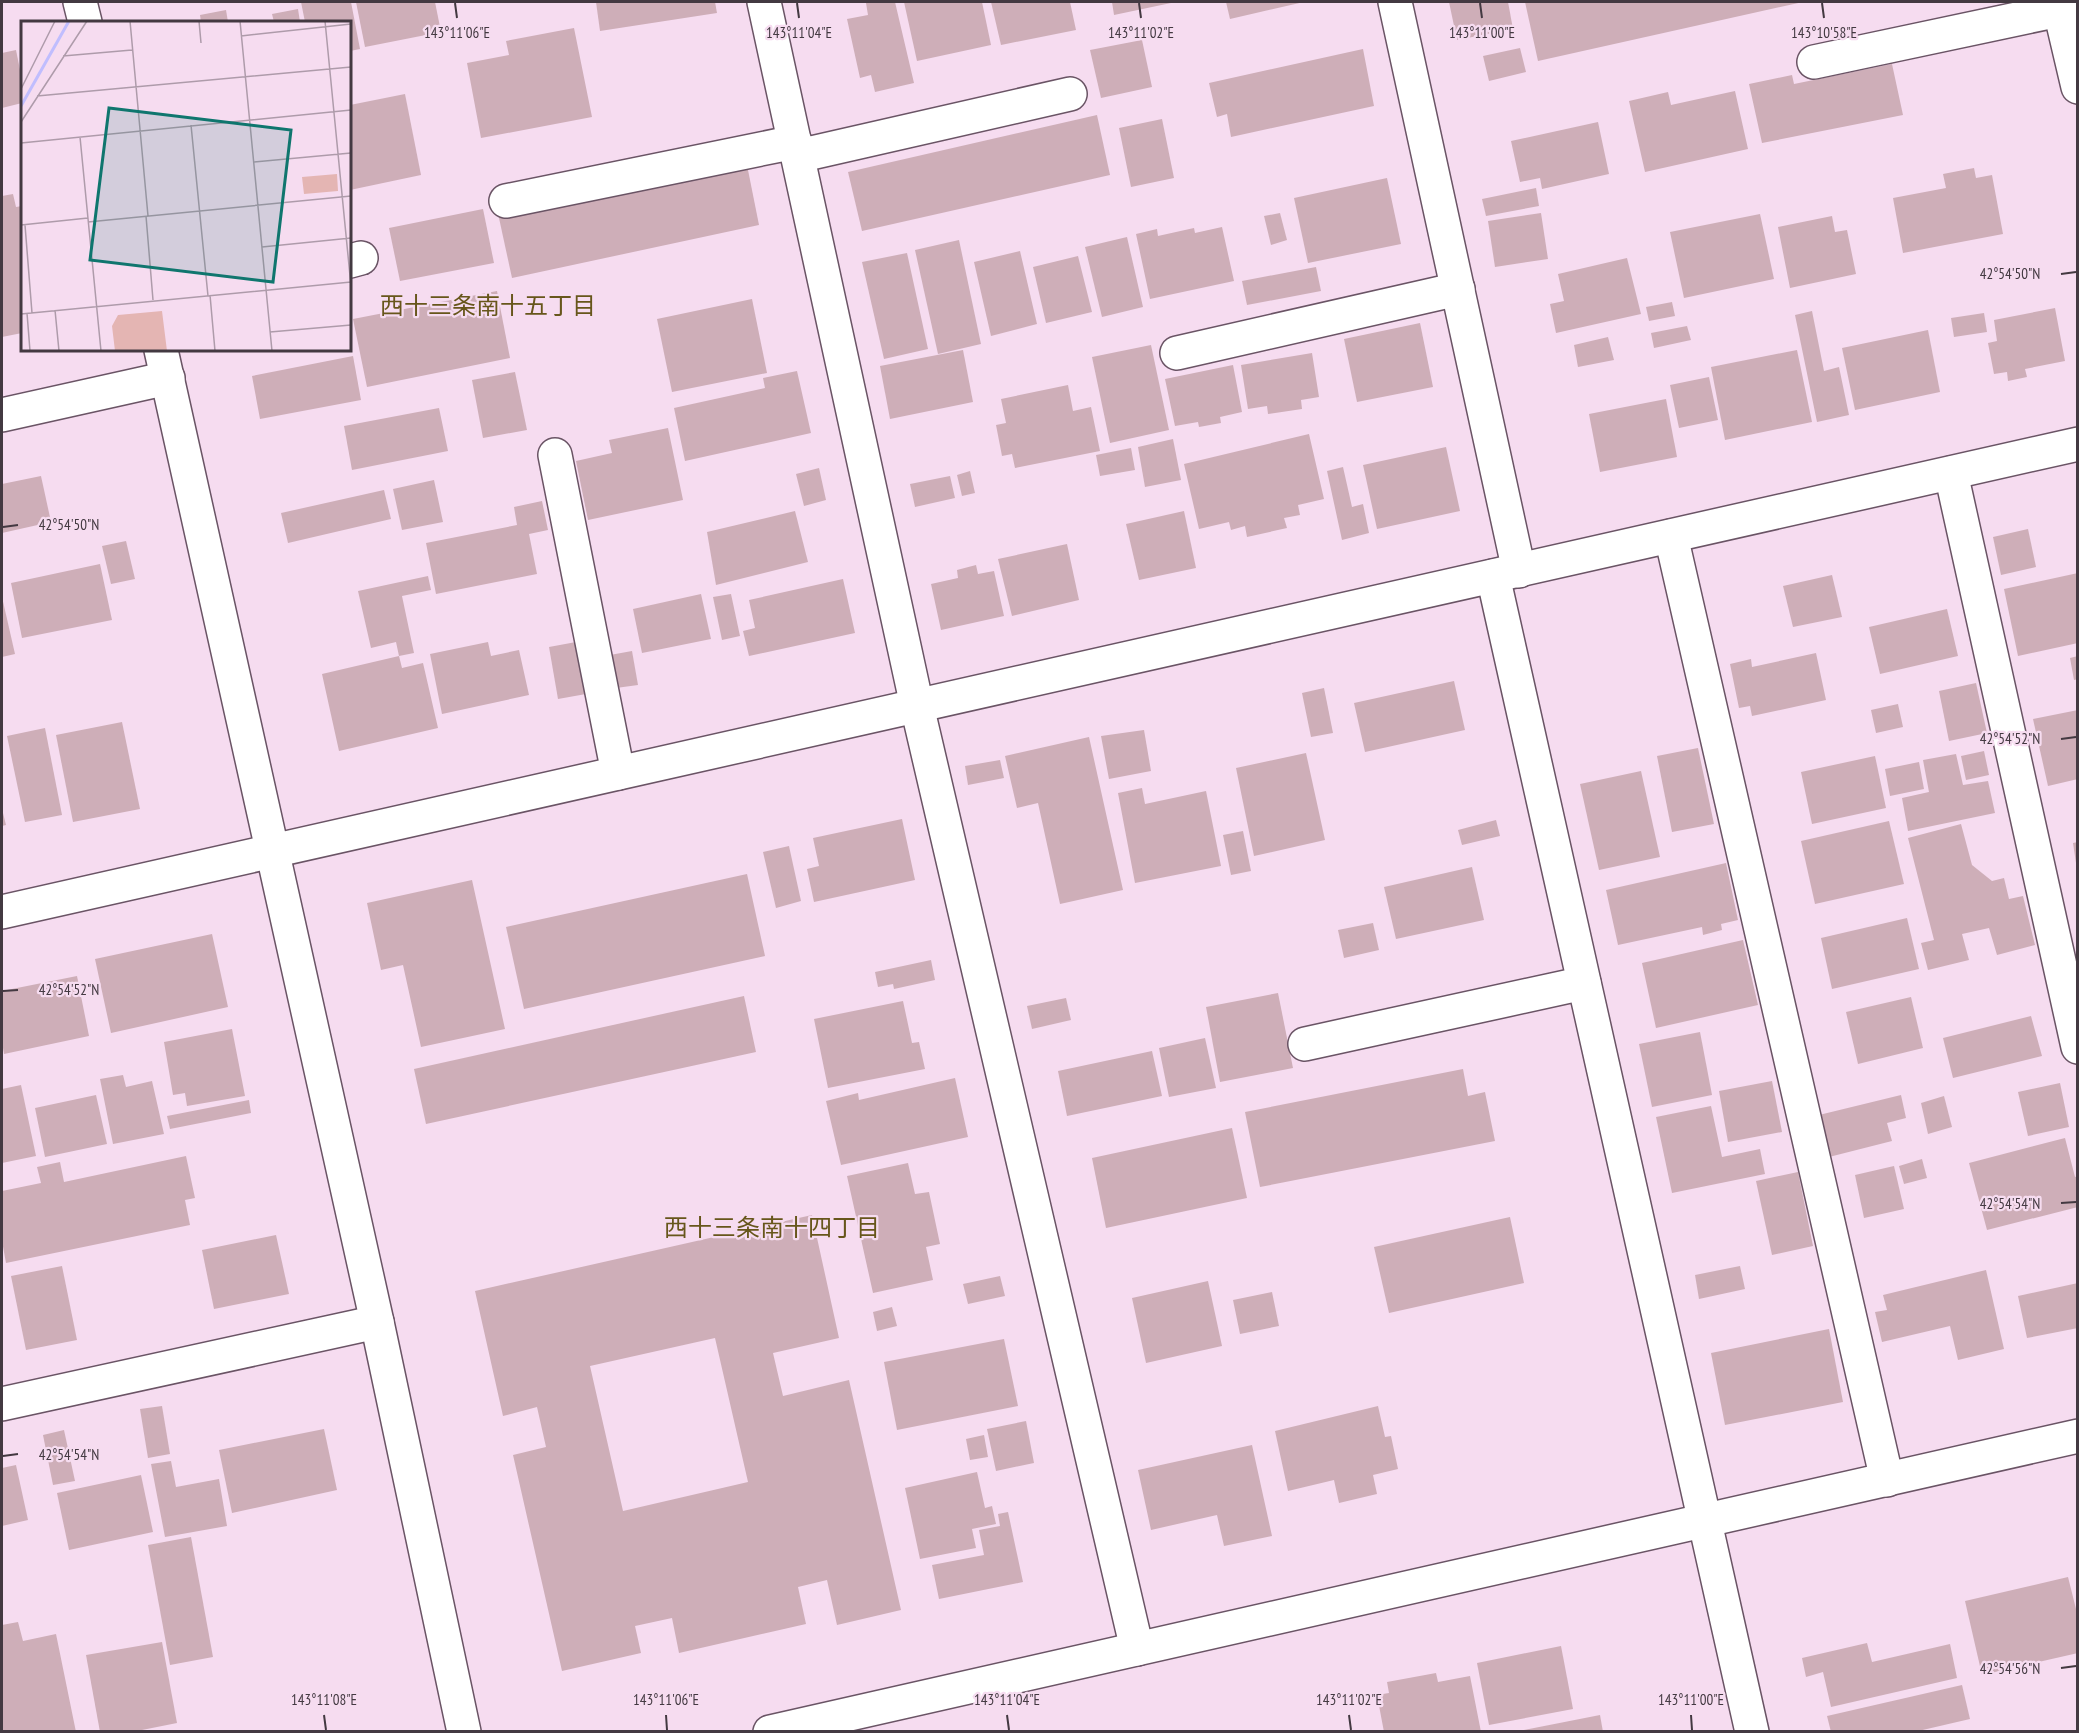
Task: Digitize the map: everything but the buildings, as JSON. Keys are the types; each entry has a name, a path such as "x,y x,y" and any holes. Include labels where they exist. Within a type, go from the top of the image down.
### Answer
{"street":[{"path":"80,2 85,21"},
{"path":"764,2 917,706 1137,1649"},
{"path":"1395,2 1458,289 1506,573 1584,983 1752,1731"},
{"path":"1814,62 2065,6 2078,87"},
{"path":"506,201 796,149 1070,94"},
{"path":"1177,353 1458,289"},
{"path":"2,415 164,364 274,852 464,1731"},
{"path":"2,912 2078,444"},
{"path":"555,455 618,773"},
{"path":"1951,473 2066,942 2078,1047"},
{"path":"1671,536 1887,1480"},
{"path":"1305,1044 1584,983"},
{"path":"2,1404 377,1322"},
{"path":"770,1731 2078,1436"}],"district":[{"name":"西十三条南十五丁目","path":"488,306"},
{"name":"西十三条南十四丁目","path":"772,1228"}]}
